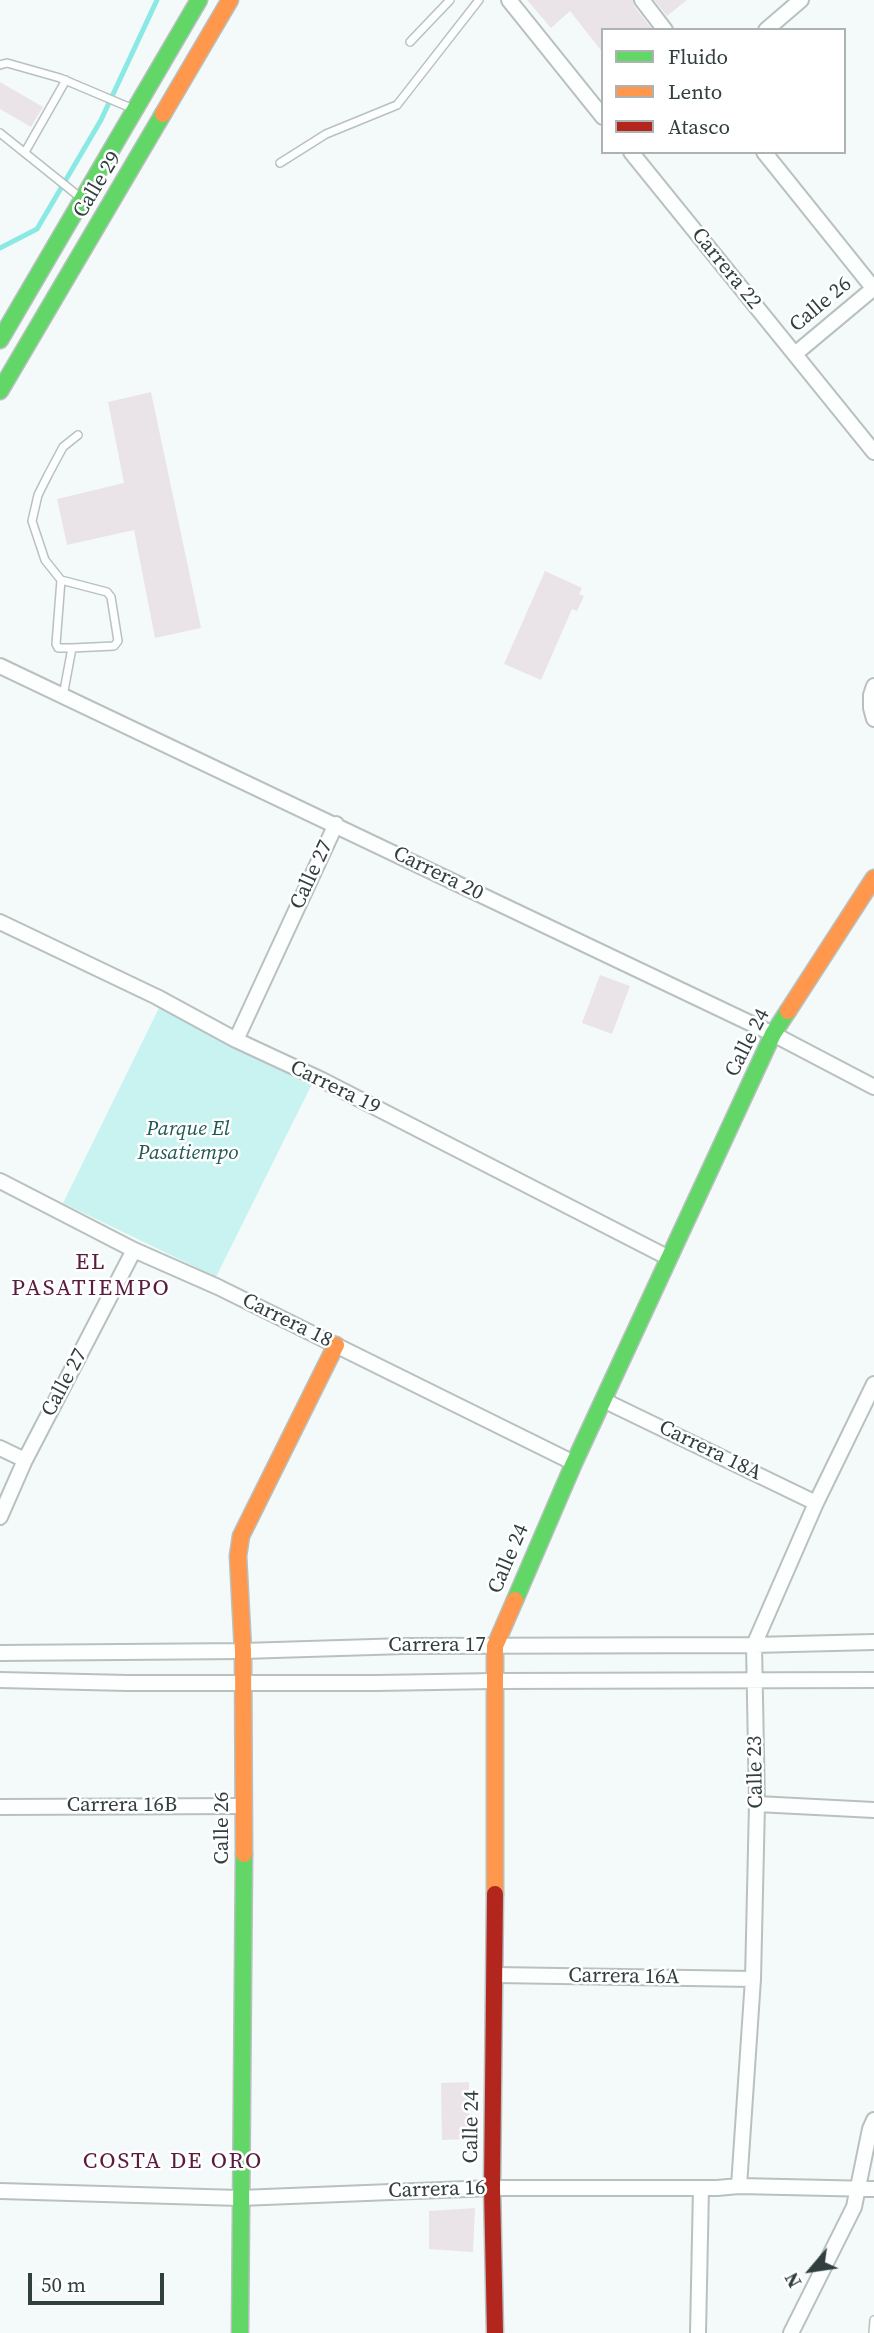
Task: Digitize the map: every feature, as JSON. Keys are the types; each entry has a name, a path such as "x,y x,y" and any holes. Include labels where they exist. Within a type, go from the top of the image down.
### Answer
{"street":[{"name":"Calle 29","path":"0,340 200,0"},
{"name":"Calle 29","path":"0,391 230,0"},
{"path":"509,0 601,115"},
{"path":"642,0 663,28"},
{"path":"768,28 801,0"},
{"name":"Carrera 22","path":"633,154 874,452"},
{"path":"766,154 874,288"},
{"name":"Calle 26","path":"795,354 874,288"},
{"name":"Carrera 20","path":"0,666 773,1034 874,1087"},
{"path":"874,686 871,708 874,719"},
{"name":"Calle 27","path":"236,1040 336,824"},
{"name":"Calle 24","path":"495,2333 492,2188 495,1646 574,1463 773,1034 874,878"},
{"name":"Carrera 19","path":"0,922 157,997 236,1040 321,1080 669,1258"},
{"name":"Carrera 18","path":"0,1181 134,1250 218,1287 574,1463"},
{"name":"Calle 27","path":"0,1517 24,1460 134,1250"},
{"name":"Calle 26","path":"240,2333 244,1806 243,1651 238,1556 241,1536 336,1345"},
{"name":"Calle 23","path":"739,2186 752,1979 757,1804 754,1645 816,1503 873,1388"},
{"name":"Carrera 18A","path":"603,1400 816,1503"},
{"path":"0,1448 24,1460"},
{"name":"Carrera 17","path":"0,1653 874,1642"},
{"name":"Carrera 17","path":"0,1680 377,1683 874,1680"},
{"path":"757,1804 874,1810"},
{"name":"Carrera 16B","path":"0,1807 244,1806"},
{"name":"Carrera 16A","path":"495,1975 752,1979"},
{"path":"791,2333 854,2207 874,2120"},
{"name":"Carrera 16","path":"0,2191 240,2198 492,2188 739,2186 874,2189"},
{"path":"698,2333 701,2188"}],"lane":[{"path":"410,42 450,0"},
{"path":"280,163 326,134 397,105 479,0"},
{"path":"3,64 66,80 135,110"},
{"path":"25,152 66,80"},
{"path":"0,133 82,199"},
{"path":"61,580 56,644 58,648 114,646 118,641 111,597 107,592 61,580 46,561 32,521 38,495 48,475 63,447 78,435"},
{"path":"63,697 72,648"},
{"path":"873,2333 874,2320"}],"green space":[{"name":"Parque El Pasatiempo","path":"159,1008 312,1084 216,1277 63,1203"}],"building":[{"path":"527,0 633,0 634,6 651,28 601,28 601,50 570,11 551,28"},
{"path":"654,0 687,0 667,16"},
{"path":"0,82 43,107 31,127 0,109"},
{"path":"151,392 201,628 155,638 134,530 67,545 57,499 124,483 108,402"},
{"path":"545,571 582,588 579,594 584,596 577,611 572,609 541,680 504,664"},
{"path":"600,975 630,986 612,1034 582,1023"},
{"path":"469,2082 469,2139 442,2140 441,2083"},
{"path":"475,2208 473,2252 429,2249 429,2211"}],"waterway":[{"path":"0,248 37,229 101,120 157,0"}],"traffic: fast":[{"path":"0,340 199,0"},
{"path":"0,391 163,114"},
{"path":"515,1600 574,1463 773,1034 788,1011"},
{"path":"240,2333 244,1854"}],"traffic: slow":[{"path":"163,114 230,0"},
{"path":"788,1011 874,878"},
{"path":"244,1854 243,1651 238,1556 241,1536 336,1345"},
{"path":"495,1894 495,1646 515,1600"}],"traffic: jam":[{"path":"495,1894 492,2188 495,2333"}],"district":[{"name":"EL PASATIEMPO","path":"91,1276"},
{"name":"COSTA DE ORO","path":"173,2162"}]}
